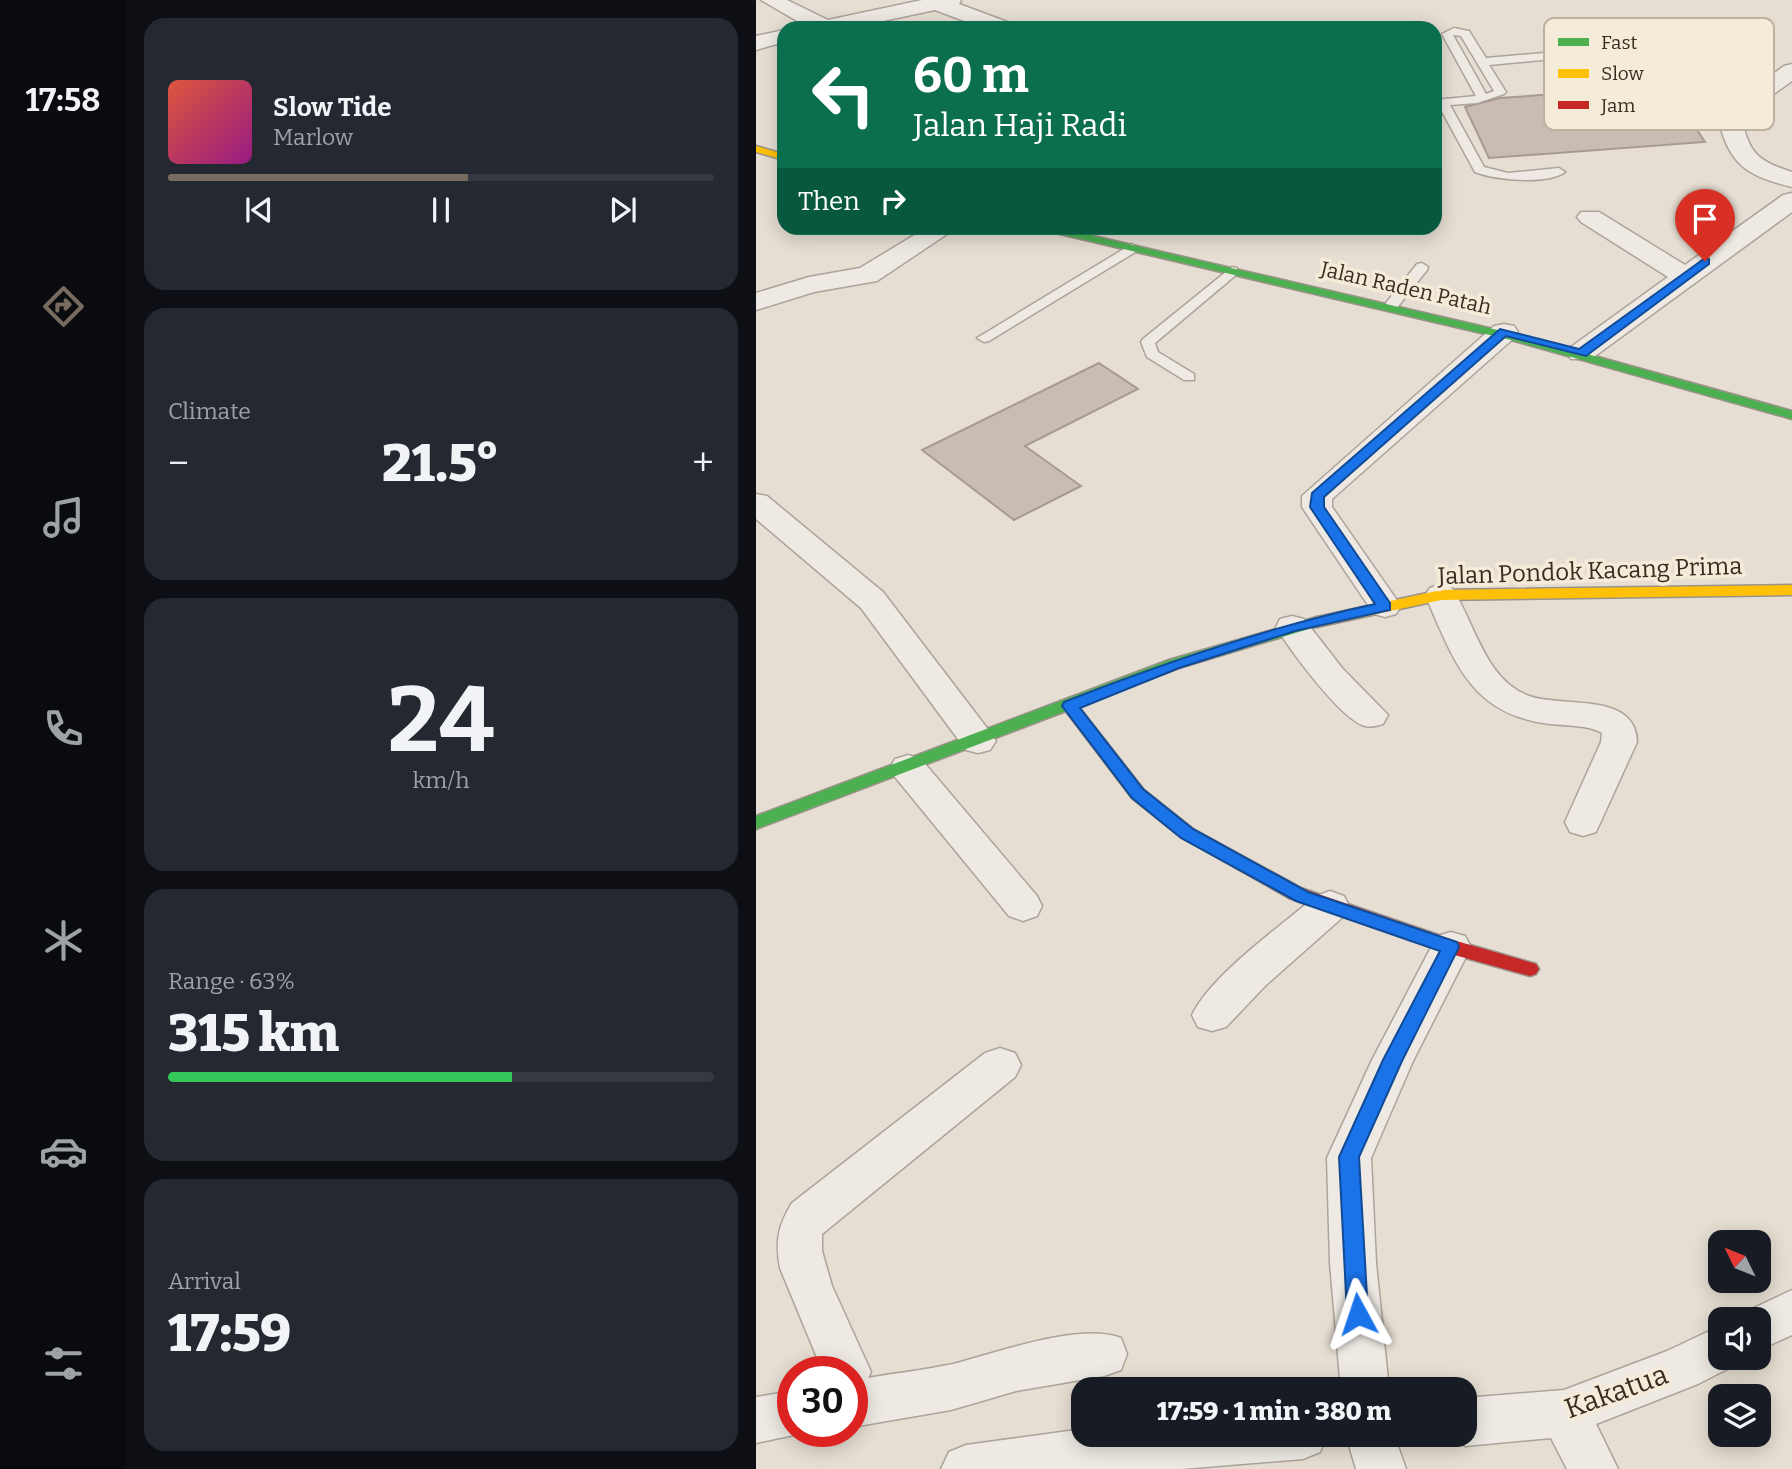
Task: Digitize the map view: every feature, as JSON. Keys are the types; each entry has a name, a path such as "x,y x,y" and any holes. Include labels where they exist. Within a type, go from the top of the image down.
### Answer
{"street":[{"path":"771,0 822,21"},
{"path":"861,21 944,1 987,21"},
{"path":"756,43 777,38"},
{"path":"1774,84 1792,71"},
{"path":"1733,130 1742,159 1749,165 1792,180"},
{"path":"756,149 777,155"},
{"path":"1581,353 1792,200"},
{"path":"1590,217 1684,276"},
{"path":"756,302 809,285 868,275 932,235"},
{"name":"Jalan Raden Patah","path":"1077,235 1504,332 1713,389 1792,415"},
{"path":"1385,606 1317,507 1317,496 1504,332"},
{"path":"756,503 872,600 978,741"},
{"name":"Jalan Pondok Kacang Prima","path":"756,823 908,768 1174,664 1292,627 1385,606 1441,595 1792,590"},
{"path":"1441,595 1470,656 1499,694 1520,706 1608,719 1619,729 1619,742 1583,822"},
{"path":"1292,627 1330,676 1371,715"},
{"path":"1070,706 1138,794 1187,834 1302,897 1451,947 1530,969"},
{"path":"908,768 1023,906"},
{"path":"1212,1014 1252,974 1330,906"},
{"path":"1364,1377 1353,1263 1349,1157 1393,1060 1451,947"},
{"path":"839,1356 802,1267 799,1238 802,1227 808,1217 1000,1065"},
{"path":"1771,1322 1792,1311"},
{"path":"868,1390 951,1387 1016,1368 1104,1354"},
{"name":"Kakatua","path":"1477,1421 1564,1413 1681,1368 1708,1354"},
{"path":"1564,1413 1593,1469"},
{"path":"756,1420 777,1417"},
{"path":"966,1469 1074,1461 1197,1447"},
{"path":"1374,1447 1381,1469"}],"lane":[{"path":"1442,102 1482,97 1500,93 1465,33 1449,32 1482,97"},
{"path":"1482,62 1544,57"},
{"path":"1442,109 1479,169 1493,175 1514,176 1559,172"},
{"path":"984,338 1132,248"},
{"path":"1391,306 1422,267"},
{"path":"1189,377 1152,354 1148,342 1233,271"}],"building":[{"path":"1544,95 1544,130 1697,130 1705,142 1489,158 1465,107 1500,98"},
{"path":"1099,363 1138,389 1025,446 1081,486 1014,520 922,450"}],"traffic: fast":[{"path":"1077,235 1514,338 1700,387 1792,415"},
{"path":"756,823 1174,664 1317,622"}],"traffic: slow":[{"path":"756,149 777,155"},
{"path":"1317,622 1441,595 1792,590"},
{"path":"1070,706 1138,794 1187,833 1295,893"}],"traffic: jam":[{"path":"1295,893 1451,947 1530,969"}],"route":[{"path":"1358,1314 1349,1157 1393,1060 1451,947 1302,897 1187,834 1138,794 1070,706 1174,664 1292,627 1385,606 1317,507 1317,496 1504,332 1581,353 1705,261"}]}
